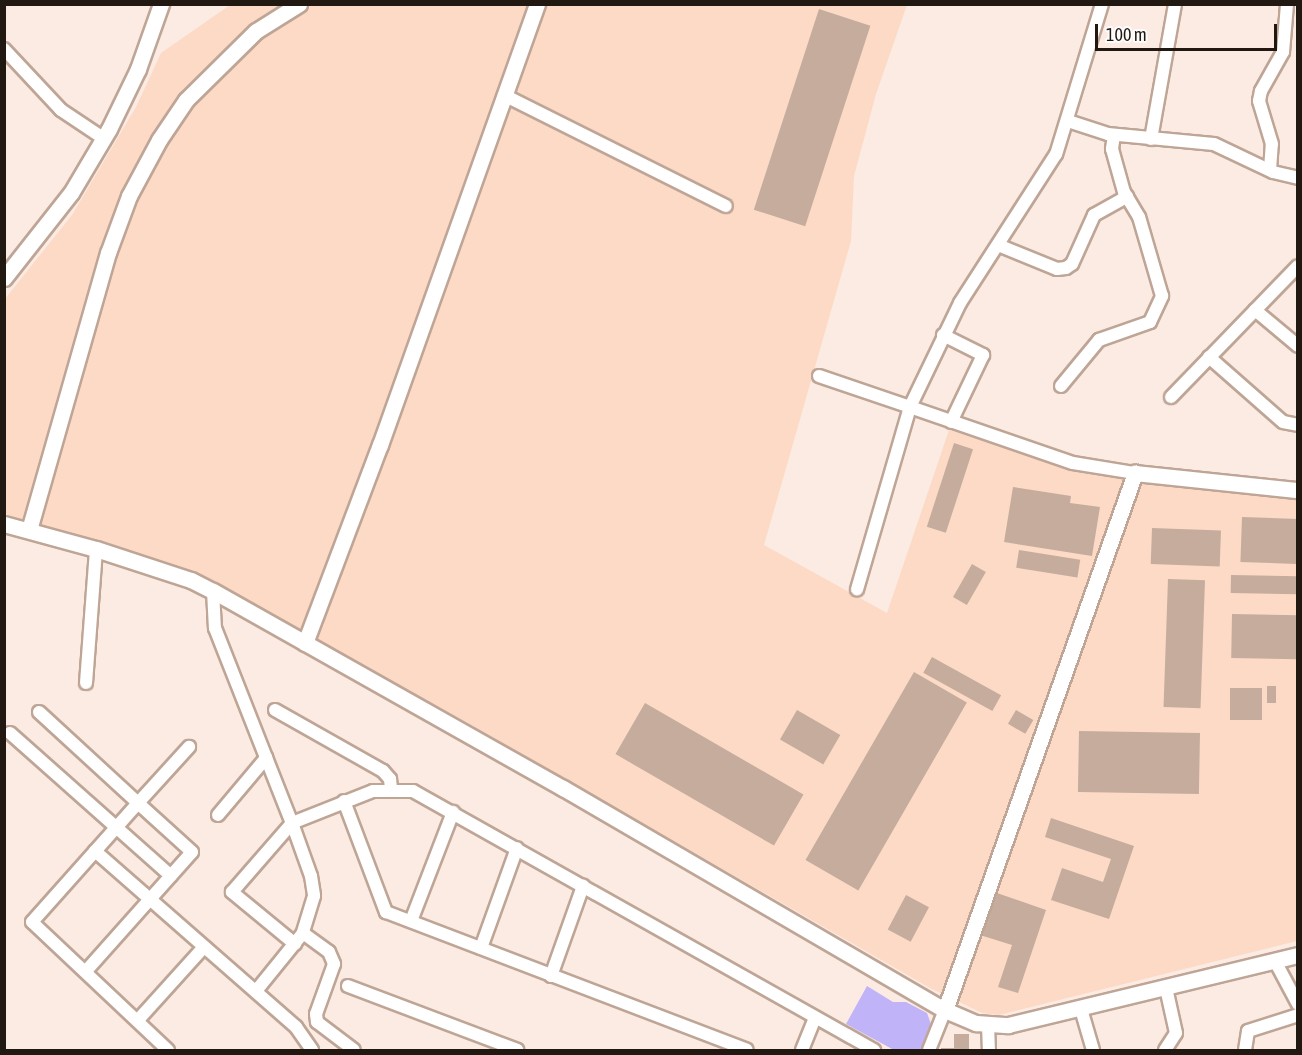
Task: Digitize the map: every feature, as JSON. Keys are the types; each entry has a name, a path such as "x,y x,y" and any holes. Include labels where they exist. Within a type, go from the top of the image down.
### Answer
{"street":[{"path":"4,278 71,193 104,138 138,69 161,4"},
{"path":"29,530 108,253 129,196 159,140 186,100 256,31 299,4"},
{"path":"305,644 380,445 537,4"},
{"path":"857,589 910,407 942,335 960,303 1056,154 1102,4"},
{"path":"1151,139 1175,4"},
{"path":"1270,170 1272,144 1259,101 1261,91 1283,52 1288,4 1298,7"},
{"path":"4,49 61,110 104,138"},
{"path":"504,95 726,206"},
{"path":"1068,121 1114,135 1214,144 1270,170 1298,178"},
{"path":"1060,386 1099,340 1150,322 1162,296 1139,217 1127,197 1112,148 1114,135"},
{"path":"998,245 1057,269 1066,268 1072,264 1094,215 1127,197"},
{"path":"1171,397 1298,266"},
{"path":"1255,310 1298,346"},
{"path":"942,335 983,355 951,422"},
{"path":"1209,357 1283,422 1298,425"},
{"path":"819,376 1072,463 1135,473 1298,490"},
{"path":"929,1050 1135,473"},
{"path":"4,524 96,549 191,580 213,591 563,788 945,1010 976,1023 1008,1025 1298,955"},
{"path":"86,683 96,549"},
{"path":"213,591 216,628 292,823 310,876 314,896 303,933 256,991"},
{"path":"275,710 382,771 390,778 391,789"},
{"path":"39,712 192,852 86,971"},
{"path":"10,733 171,876"},
{"path":"168,1049 32,922 189,747"},
{"path":"218,815 266,758"},
{"path":"295,944 232,892 292,823 373,790 413,791 874,1050"},
{"path":"344,801 386,912 747,1050"},
{"path":"411,921 453,812"},
{"path":"481,948 517,848"},
{"path":"94,851 296,1027 312,1050"},
{"path":"551,976 583,886"},
{"path":"303,933 329,952 334,964 316,1014 317,1022 354,1050"},
{"path":"138,1020 204,947"},
{"path":"1275,961 1298,1004"},
{"path":"348,986 503,1048 517,1050"},
{"path":"1165,1050 1176,1033 1166,988"},
{"path":"1081,1009 1093,1050"},
{"path":"1245,1050 1248,1031 1298,1015"},
{"path":"802,1050 815,1017"},
{"path":"988,1024 989,1050"}],"shaded area":[{"path":"230,5 907,5 876,94 854,176 851,241 764,545 887,613 949,430 1067,467 1116,477 1297,497 1297,941 999,1015 982,1013 930,988 470,724 209,579 5,514 4,300 72,215 136,107 161,53"},
{"path":"867,986 893,1002 906,1002 927,1013 931,1024 922,1050 894,1050 846,1024"}],"building":[{"path":"819,9 870,26 805,226 754,210"},
{"path":"954,443 973,449 946,533 927,527"},
{"path":"1013,487 1071,496 1070,503 1100,507 1092,556 1004,542"},
{"path":"1242,517 1298,519 1296,564 1240,562"},
{"path":"1152,528 1221,530 1220,566 1151,564"},
{"path":"1019,550 1080,560 1077,577 1016,568"},
{"path":"972,564 986,572 967,605 953,597"},
{"path":"1231,575 1298,576 1298,594 1231,593"},
{"path":"1168,579 1205,580 1201,708 1164,707"},
{"path":"1232,614 1298,615 1297,659 1231,658"},
{"path":"932,657 1001,695 992,711 923,673"},
{"path":"914,672 967,702 858,890 806,860"},
{"path":"1267,686 1276,686 1276,703 1267,703"},
{"path":"1230,688 1262,688 1262,720 1230,720"},
{"path":"645,703 803,794 774,846 616,754"},
{"path":"797,710 840,735 823,764 780,739"},
{"path":"1016,710 1033,720 1025,734 1008,724"},
{"path":"1079,731 1200,733 1199,794 1078,792"},
{"path":"1051,818 1134,846 1109,919 1051,900 1062,868 1103,882 1111,859 1045,837"},
{"path":"994,892 1046,910 1018,993 998,987 1012,945 980,935"},
{"path":"906,895 929,907 911,942 888,929"},
{"path":"954,1034 969,1034 969,1050 941,1050 941,1048 954,1048"}]}
